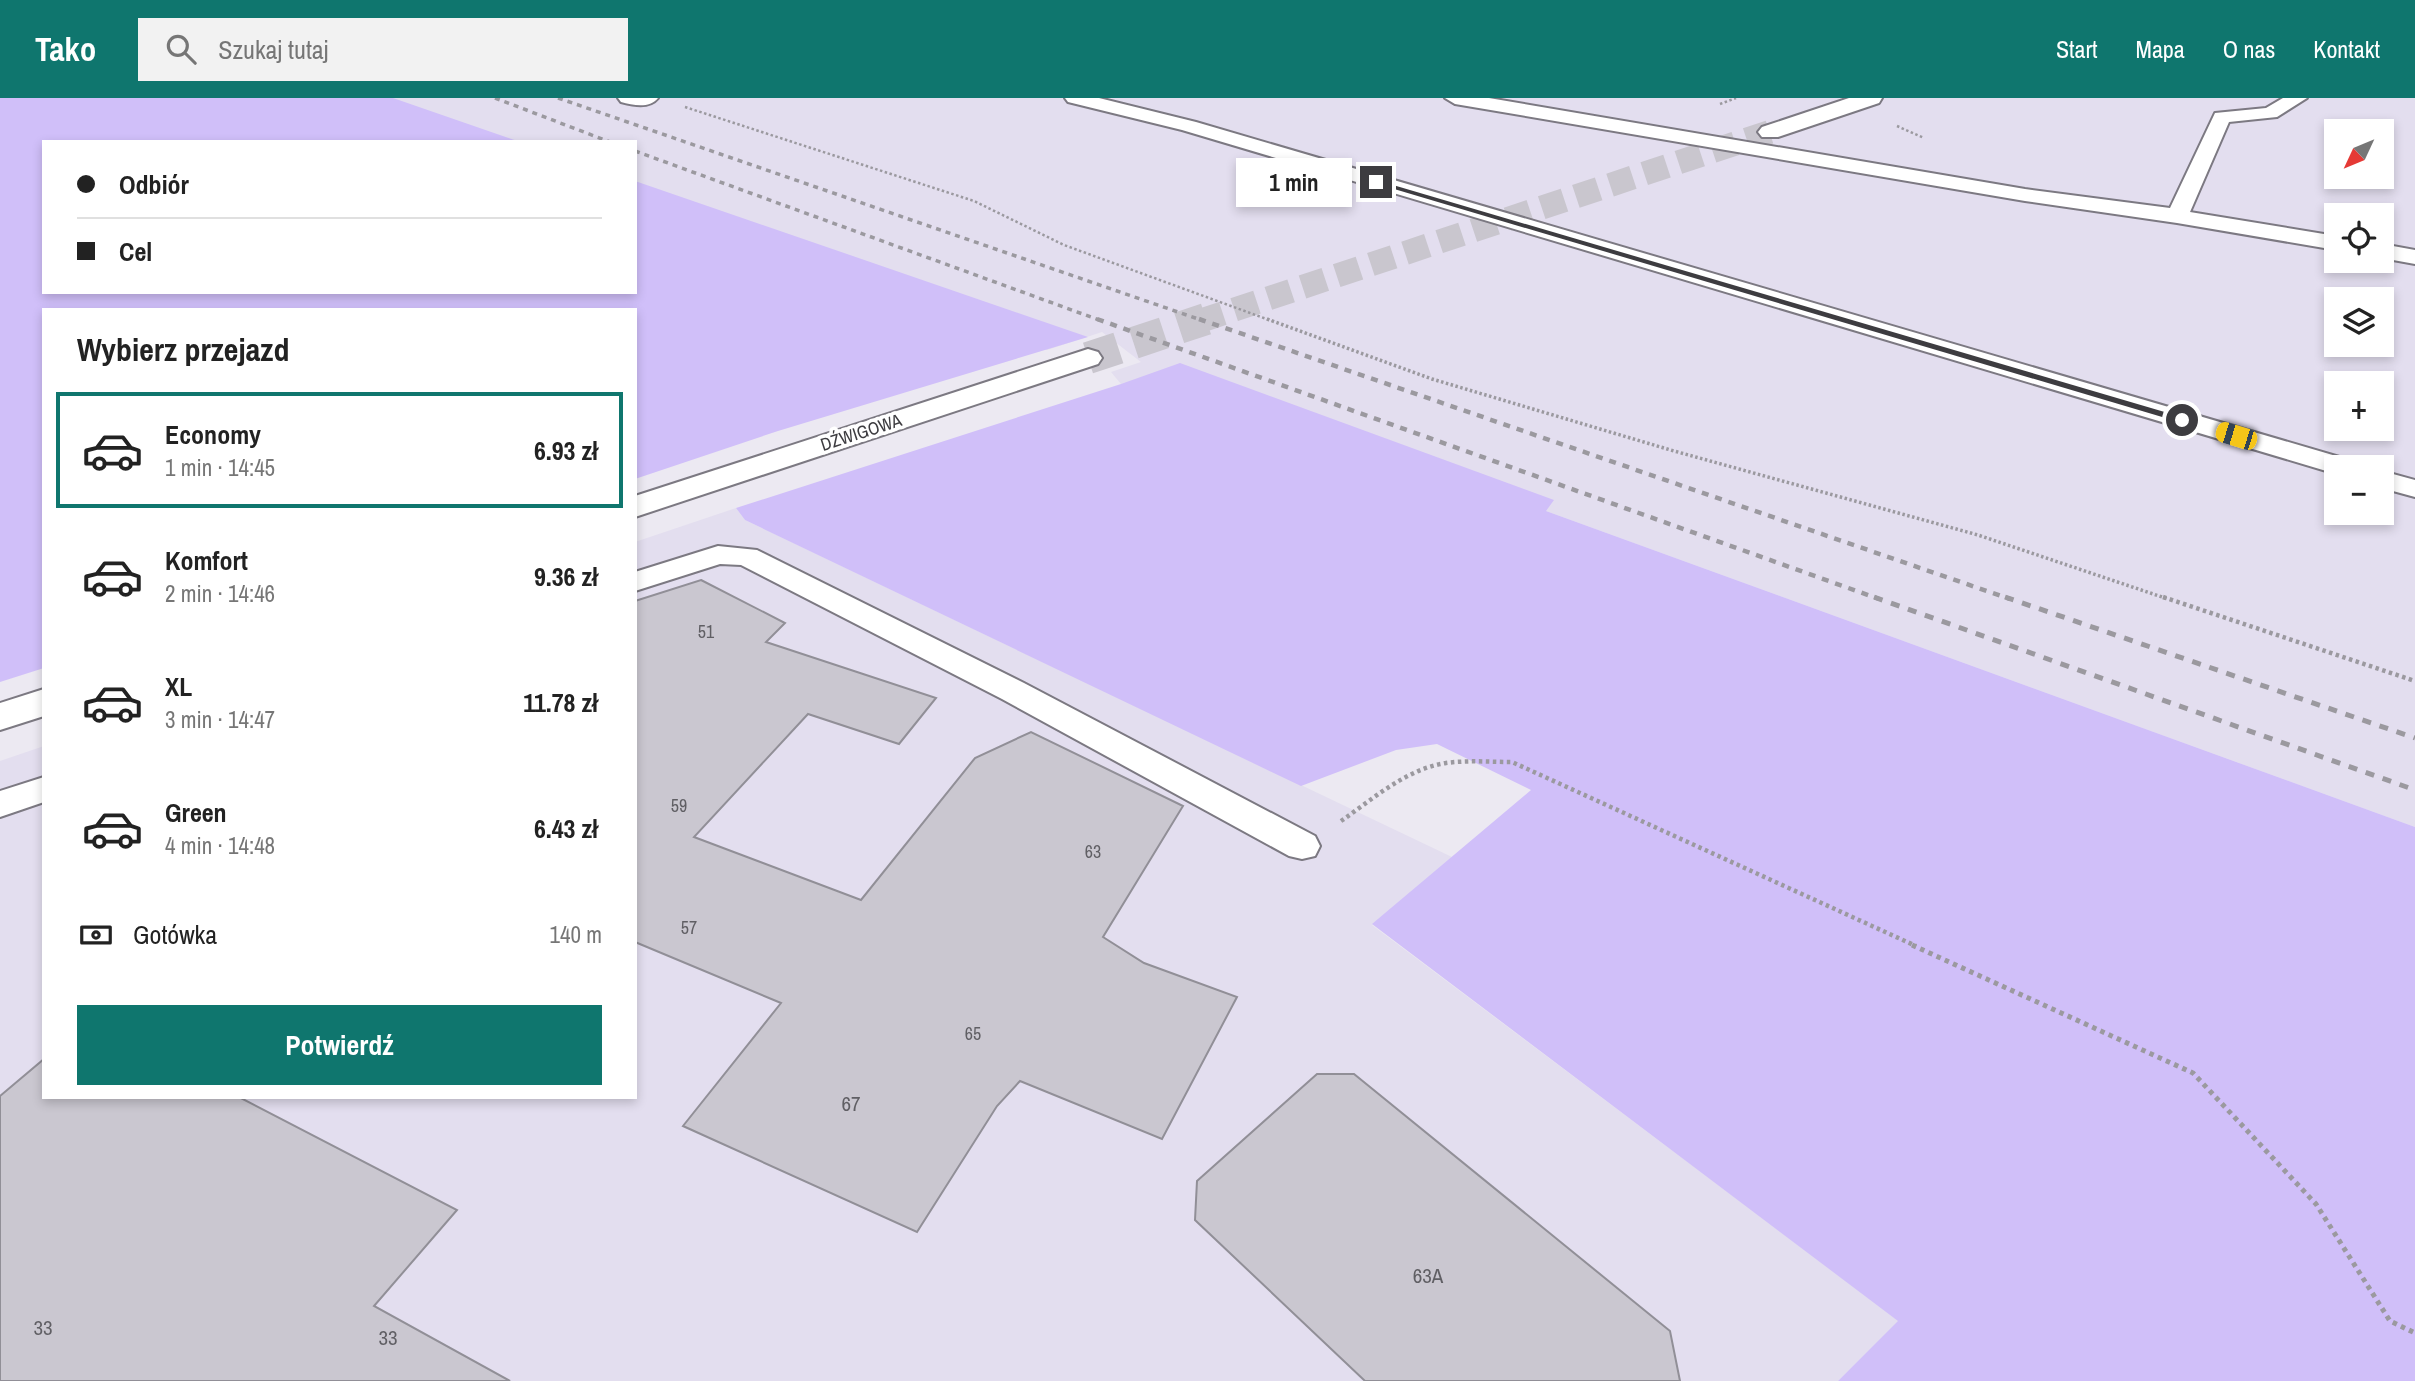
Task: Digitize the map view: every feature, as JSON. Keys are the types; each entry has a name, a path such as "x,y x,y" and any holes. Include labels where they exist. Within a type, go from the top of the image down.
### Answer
{"main road":[{"path":"1770,132 1871,98"},
{"name":"DŹWIGOWA","path":"637,506 1088,358"},
{"path":"0,717 42,703"}],"lane":[{"path":"628,98 648,98"},
{"path":"1075,98 1202,130 2324,461"},
{"path":"1455,98 2025,195 2177,216 2324,241"},
{"path":"2177,216 2222,117 2270,113 2297,98"},
{"path":"2394,253 2415,257"},
{"path":"2394,482 2415,488"},
{"path":"637,581 718,555 747,556 1001,685 1302,846"},
{"path":"0,804 42,790"}],"path":[{"path":"682,107 974,201 1064,245 1432,379 1674,451 1978,535 2415,681"},
{"path":"1302,846 1398,783 1434,766 1467,761 1512,762 2193,1073 2316,1205 2390,1321 2415,1333"}],"shaded area":[{"path":"0,98 393,98 514,140 42,140 42,294 637,294 637,182 1088,337 778,431 637,478 637,308 42,308 42,669 0,682"},
{"path":"254,98 2415,98 2415,827 1546,511 1126,390 1111,372 1141,362 1102,332 1047,350 637,244 637,140 373,140"},
{"path":"1180,363 1554,500 1546,511 2415,827 2415,1381 1838,1381 1898,1321 1372,924 1531,790 1437,744 1396,750 1301,786 745,520 736,508"},
{"path":"736,508 745,520 1452,857 1372,925 1899,1321 1838,1381 0,1381 0,761 42,747 42,1099 637,1099 637,541"}],"building":[{"path":"701,580 785,623 766,642 936,698 899,744 808,714 694,837 861,900 975,758 1031,732 1183,806 1103,937 1144,963 1237,997 1162,1139 1020,1081 997,1106 917,1232 683,1126 781,1003 637,943 637,600"},
{"path":"42,1061 42,1099 243,1099 457,1210 374,1306 510,1381 0,1381 0,1096"},
{"path":"1317,1074 1354,1074 1670,1331 1680,1381 1365,1381 1195,1220 1197,1181"}],"tunnel":[{"path":"1200,321 1770,132"},
{"path":"1088,358 1206,319"}],"railway":[{"path":"495,98 605,140"},
{"path":"558,98 1204,321"},
{"path":"637,152 1102,321"},
{"path":"1097,319 1879,599"},
{"path":"1199,319 2010,599"},
{"path":"1874,597 2415,790"},
{"path":"2005,597 2415,738"}],"route":[{"path":"1376,182 2182,420"}]}
